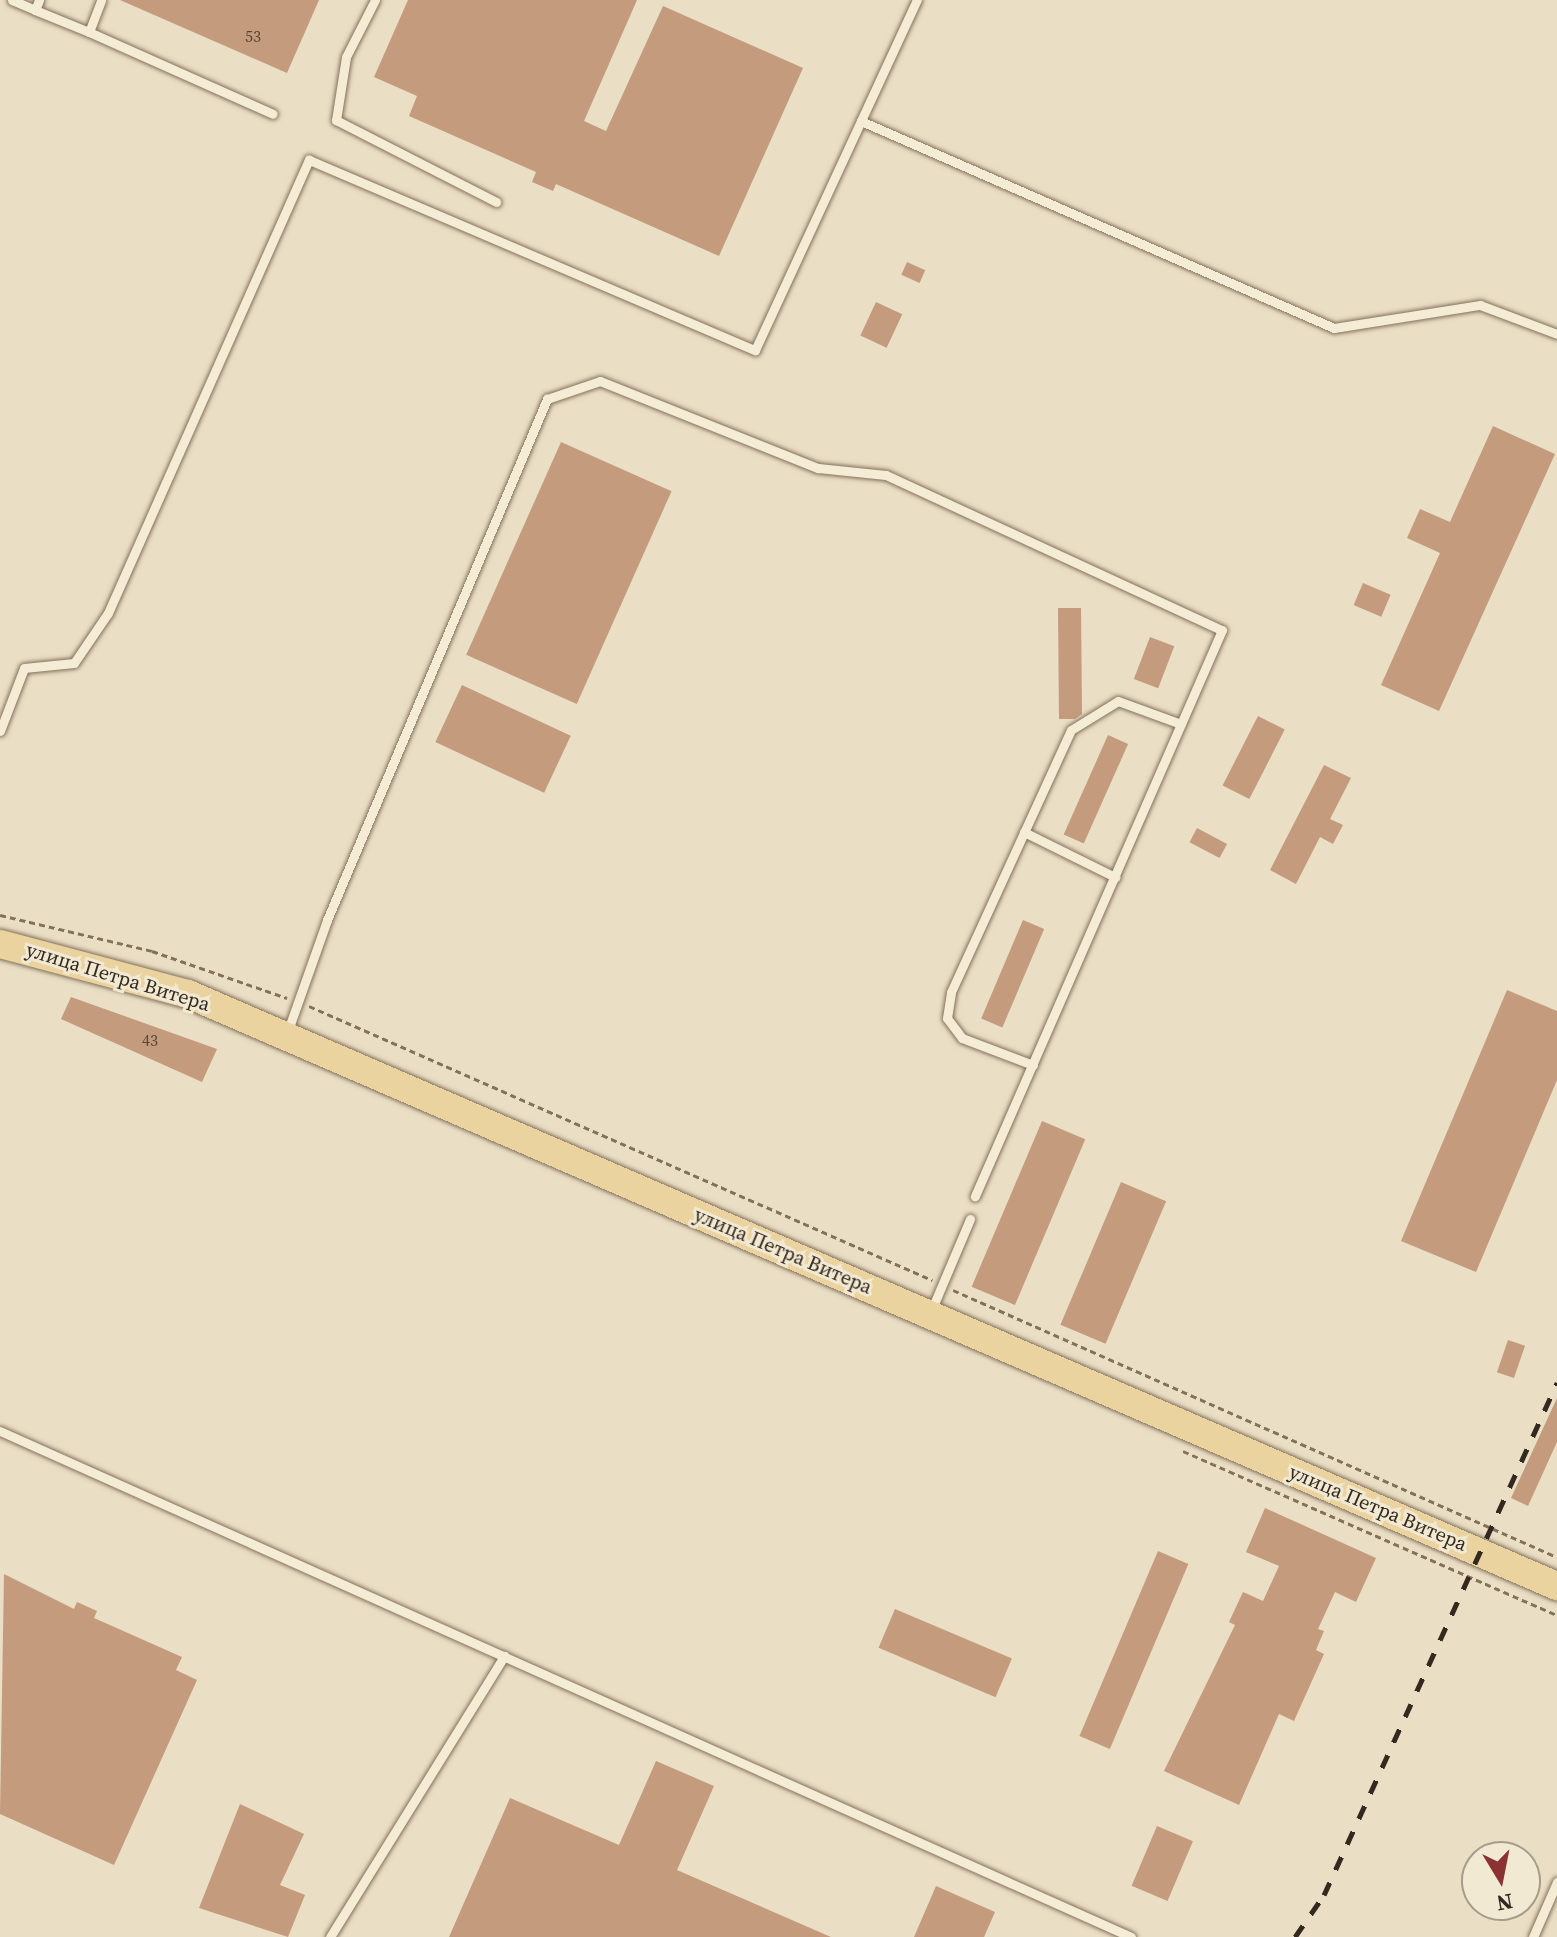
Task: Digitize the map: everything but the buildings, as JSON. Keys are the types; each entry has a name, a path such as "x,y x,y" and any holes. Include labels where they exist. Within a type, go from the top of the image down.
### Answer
{"main road":[{"name":"улица Петра Витера","path":"0,944 188,994 1557,1586"}],"lane":[{"path":"12,0 37,5 89,32 273,114"},
{"path":"89,32 101,0"},
{"path":"375,0 346,57 336,120 496,202"},
{"path":"0,731 24,668 74,663 108,613 309,160 755,350 917,0"},
{"path":"861,121 1334,328 1480,305 1557,334"},
{"path":"286,1036 540,413 562,388 600,381 818,468 886,475 1222,630 975,1196"},
{"path":"1033,1065 962,1038 947,1018 951,992 1071,730 1118,701 1181,724"},
{"path":"1024,832 1115,877"},
{"path":"930,1314 970,1219"},
{"path":"0,1431 1131,1937"},
{"path":"330,1937 504,1656"},
{"path":"1533,1937 1557,1882"}],"path":[{"path":"0,915 152,951 298,1002 1557,1557"}],"railway":[{"path":"1295,1937 1324,1895 1557,1383"}]}
